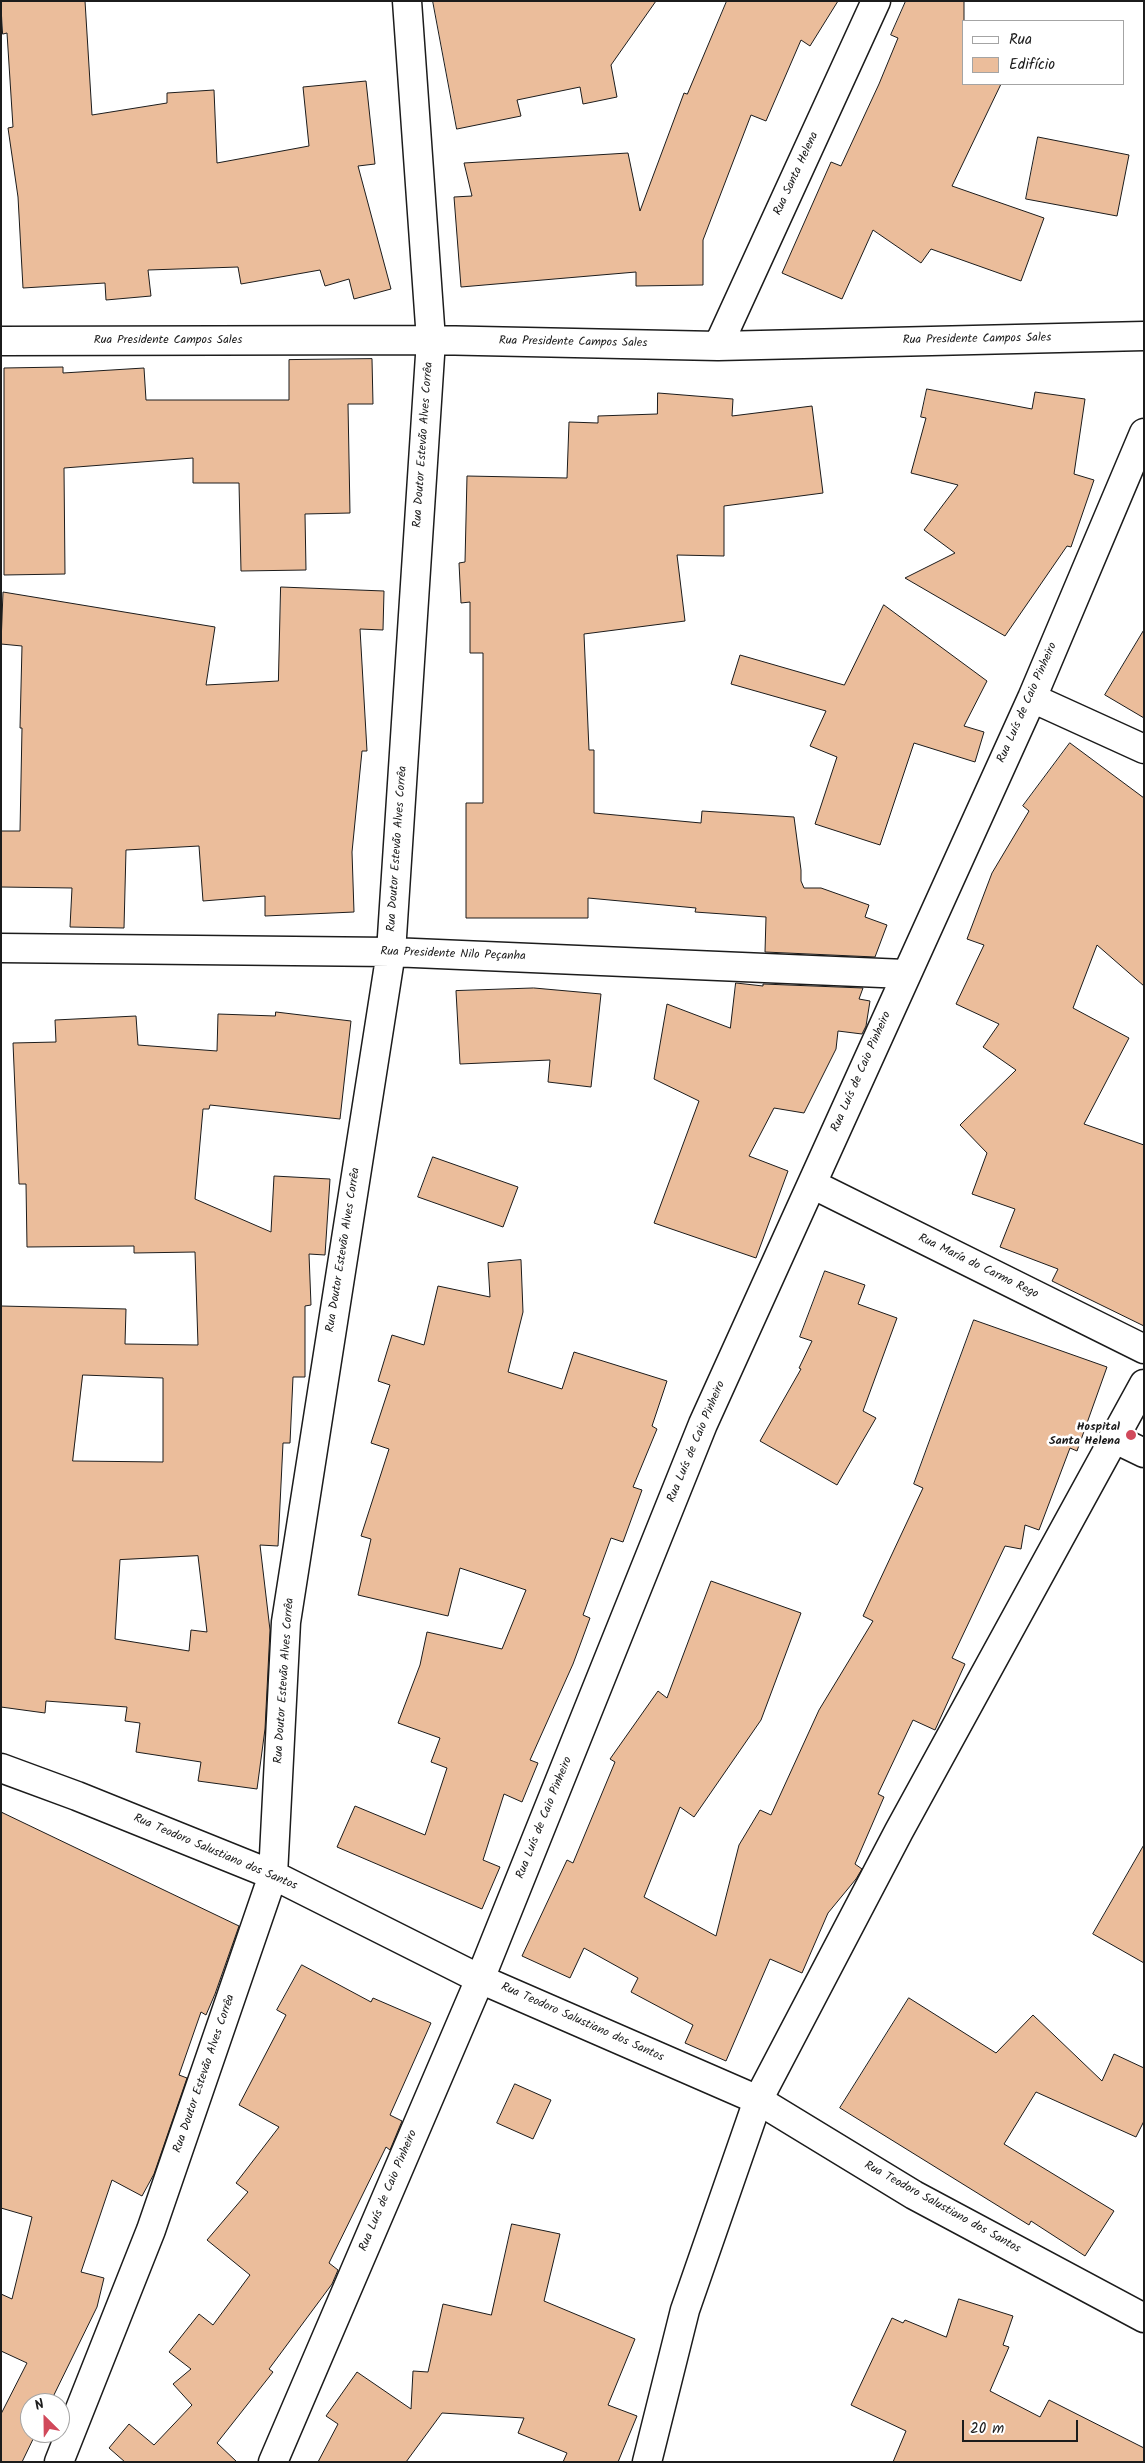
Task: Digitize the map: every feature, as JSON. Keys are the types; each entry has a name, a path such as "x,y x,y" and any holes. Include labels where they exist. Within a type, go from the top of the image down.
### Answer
{"street":[{"name":"Rua Doutor Estevão Alves Corrêa","path":"59,2462 151,2230 273,1875 286,1622 391,952 431,340 407,1"},
{"name":"Rua Santa Helena","path":"718,346 876,1"},
{"name":"Rua Presidente Campos Sales","path":"1,341 431,340 718,346 1144,336"},
{"name":"Rua Luís de Caio Pinheiro","path":"273,2462 480,1978 703,1424 905,974 1032,698 1144,433"},
{"path":"1032,698 1144,749"},
{"name":"Rua Presidente Nilo Peçanha","path":"1,948 391,952 905,974"},
{"name":"Rua María do Carmo Rego","path":"812,1184 1144,1349"},
{"path":"647,2462 685,2310 758,2100 899,1831 1144,1384"},
{"path":"1113,1438 1144,1453"},
{"name":"Rua Teodoro Salustiano dos Santos","path":"1,1768 77,1796 273,1875 480,1978 758,2100 914,2195 1144,2318"}],"building":[{"path":"1,1 85,1 92,115 167,103 167,93 214,90 217,163 309,146 303,87 366,81 375,164 358,166 391,289 354,299 349,279 325,286 320,270 241,284 238,267 148,270 151,296 106,300 105,283 23,288 18,197 8,128 13,127 7,33 3,34"},
{"path":"433,1 656,1 611,65 617,97 583,104 580,87 517,100 521,116 457,129"},
{"path":"727,1 838,1 810,46 801,40 766,121 751,115 703,240 703,285 636,286 636,272 461,287 454,197 472,196 464,163 628,153 640,211 684,93 687,94"},
{"path":"906,1 964,1 964,20 962,20 962,85 1001,85 952,186 1044,218 1021,281 931,249 921,263 873,230 842,299 782,273 831,162 841,166 879,84 898,38 891,35"},
{"path":"1038,137 1129,155 1117,216 1026,199"},
{"path":"372,359 373,404 348,404 350,513 305,514 306,570 241,571 239,483 193,483 193,458 64,468 65,574 4,575 4,368 63,367 63,373 144,368 146,400 289,400 289,360"},
{"path":"927,389 1032,409 1035,392 1085,399 1074,474 1094,480 1071,547 1067,546 1005,636 905,578 955,553 924,530 958,485 911,473 926,418 921,417"},
{"path":"658,393 733,399 732,416 812,406 823,493 724,506 724,556 677,555 685,621 584,634 589,750 594,750 594,813 701,823 702,811 794,817 801,881 804,888 821,888 869,905 865,917 887,925 875,957 765,952 766,917 695,912 696,908 588,898 588,918 466,918 466,803 483,803 483,653 470,653 470,602 461,603 459,563 465,562 467,476 567,478 569,422 598,423 598,416 657,414"},
{"path":"281,587 384,591 383,630 360,629 367,751 362,751 352,852 354,912 265,916 265,896 203,901 199,846 126,850 124,928 70,927 72,888 1,887 1,831 20,831 22,728 20,728 22,646 1,644 3,592 215,627 206,685 278,681"},
{"path":"884,605 987,681 964,726 984,732 975,762 914,743 880,845 815,824 837,757 810,746 826,711 731,684 740,655 844,685"},
{"path":"1144,630 1144,718 1105,695"},
{"path":"1070,743 1144,798 1144,986 1097,945 1073,1008 1129,1038 1084,1124 1144,1145 1144,1326 1052,1281 1058,1269 1000,1247 1015,1209 972,1194 987,1153 960,1125 1016,1070 983,1047 999,1024 956,1004 984,945 967,939 992,873 1029,811 1023,806"},
{"path":"736,983 763,986 763,984 863,988 859,999 870,1001 866,1026 862,1034 838,1031 836,1049 804,1113 774,1108 749,1156 788,1171 756,1258 654,1223 699,1101 654,1079 667,1004 730,1028"},
{"path":"534,988 601,994 591,1087 548,1082 550,1060 460,1064 456,991"},
{"path":"276,1012 351,1021 340,1119 210,1105 209,1109 203,1109 195,1199 271,1232 274,1176 330,1179 325,1255 309,1254 311,1305 305,1306 305,1377 293,1377 290,1443 283,1443 278,1546 260,1545 270,1630 265,1729 257,1789 198,1781 201,1762 136,1752 140,1723 125,1721 127,1707 46,1701 45,1713 1,1707 1,1306 126,1309 125,1344 198,1345 195,1252 134,1253 134,1246 27,1247 26,1184 19,1184 13,1043 56,1042 55,1020 136,1016 138,1045 217,1051 218,1014 275,1016","holes":["83,1375 163,1378 163,1462 73,1461","198,1556 207,1632 191,1630 189,1651 115,1639 120,1560"]},
{"path":"433,1157 518,1187 503,1227 418,1197"},
{"path":"521,1260 523,1312 508,1372 562,1389 574,1352 667,1381 652,1426 657,1429 633,1487 642,1490 623,1542 611,1538 583,1615 590,1618 573,1664 530,1760 538,1763 522,1802 504,1794 483,1860 500,1867 482,1909 337,1847 355,1806 425,1835 447,1768 431,1762 440,1738 398,1723 420,1665 427,1632 502,1649 526,1590 460,1568 448,1616 358,1595 371,1539 361,1536 389,1449 371,1443 390,1385 378,1381 392,1335 424,1345 438,1286 490,1297 488,1263"},
{"path":"825,1271 865,1285 858,1304 897,1318 863,1411 876,1418 837,1485 760,1441 801,1369 799,1368 812,1341 800,1337"},
{"path":"974,1320 1107,1367 1077,1451 1070,1448 1039,1530 1025,1525 1021,1549 1005,1546 952,1658 965,1664 935,1730 913,1720 878,1794 884,1797 855,1864 862,1869 828,1913 802,1973 770,1959 726,2061 685,2043 693,2025 631,1992 638,1978 584,1948 570,1978 522,1956 567,1860 573,1863 615,1762 610,1759 658,1691 667,1698 711,1581 801,1613 761,1720 694,1817 680,1807 644,1897 716,1936 739,1845 760,1810 771,1815 819,1710 873,1621 863,1616 923,1488 914,1484"},
{"path":"1,1812 239,1926 215,1994 206,2015 201,2012 179,2075 187,2078 154,2174 142,2196 112,2180 81,2272 104,2278 97,2307 55,2393 20,2393 20,2443 31,2443 22,2462 1,2462 1,2414 27,2363 1,2351 1,2294 12,2299 32,2217 1,2208"},
{"path":"1144,1845 1144,1963 1093,1934"},
{"path":"302,1965 371,2002 373,1998 431,2023 390,2115 402,2121 390,2150 386,2147 329,2263 338,2270 332,2284 269,2369 273,2372 217,2443 237,2462 125,2462 109,2448 129,2424 154,2445 192,2405 173,2384 191,2369 169,2352 199,2314 213,2325 250,2275 207,2240 248,2192 236,2183 279,2127 239,2105 286,2015 277,2010"},
{"path":"909,1998 996,2053 1033,2015 1102,2081 1114,2054 1144,2068 1144,2121 1136,2137 1036,2092 1004,2144 1114,2211 1085,2256 1031,2221 1029,2225 840,2108"},
{"path":"515,2084 551,2100 533,2139 497,2123"},
{"path":"512,2224 560,2234 544,2301 635,2339 608,2405 637,2416 618,2462 563,2462 567,2453 518,2433 524,2418 442,2413 406,2462 318,2462 338,2424 326,2416 357,2372 411,2409 413,2371 428,2372 443,2304 491,2315"},
{"path":"959,2299 1013,2316 1003,2345 1009,2347 990,2391 1040,2417 1049,2400 1144,2448 1144,2462 893,2462 906,2431 851,2405 892,2318 903,2323 905,2320 946,2337"}],"place":[{"name":"Hospital Santa Helena","path":"1131,1435"}]}
